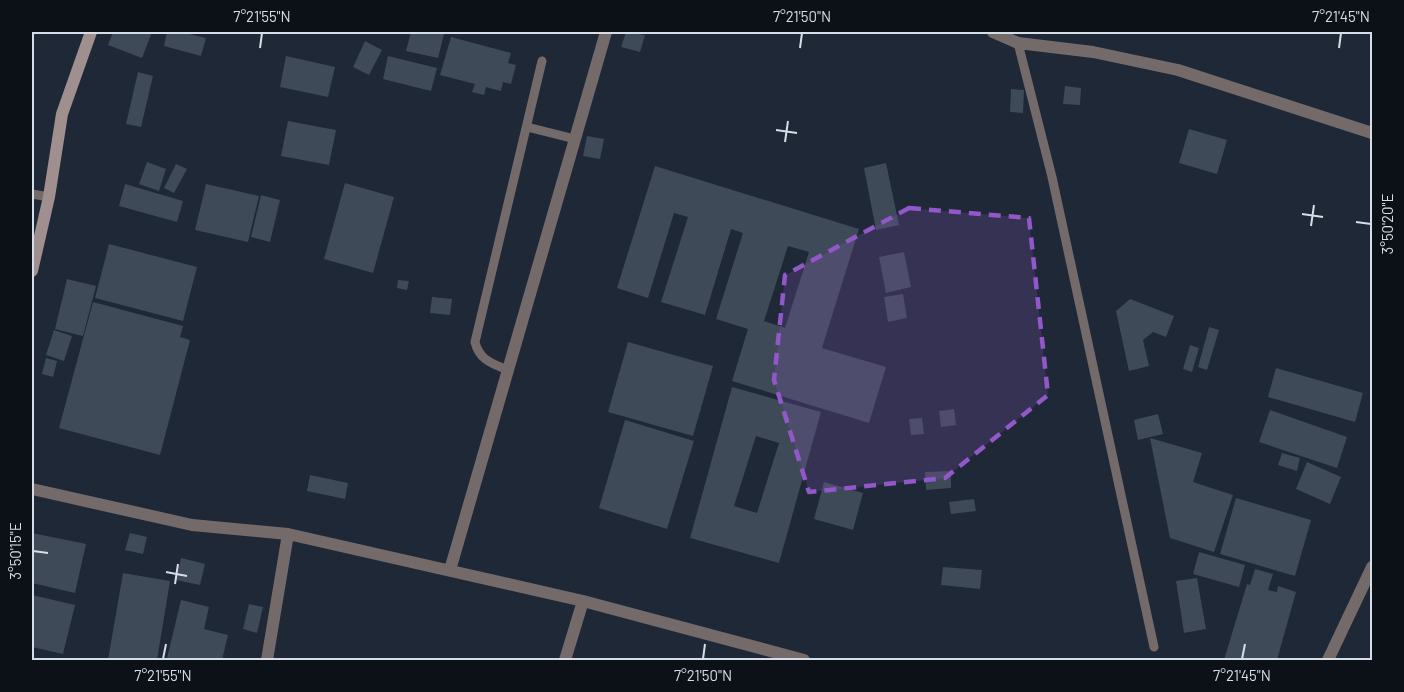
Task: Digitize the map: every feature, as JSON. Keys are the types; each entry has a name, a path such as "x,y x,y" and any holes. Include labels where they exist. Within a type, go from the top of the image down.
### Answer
{"street":[{"path":"32,271 49,197 62,114 91,32"},
{"path":"450,570 606,32"},
{"path":"993,32 1018,43 1093,52 1178,70 1372,134"},
{"path":"32,489 192,525 288,534 583,601 804,660"},
{"path":"267,660 288,534"},
{"path":"1328,660 1372,567"},
{"path":"565,660 583,601"}],"lane":[{"path":"1018,43 1052,177 1154,647"},
{"path":"508,370 487,361 476,350 474,342 542,61"},
{"path":"527,127 575,139"},
{"path":"32,194 49,197"}],"highlighted area":[{"path":"909,208 1029,218 1048,395 945,478 809,492 774,380 785,275"}],"building":[{"path":"113,32 152,32 142,58 108,45"},
{"path":"167,32 181,32 206,38 201,56 164,46"},
{"path":"411,32 444,34 438,58 406,51"},
{"path":"626,32 645,35 640,52 621,47"},
{"path":"451,37 511,53 508,63 516,65 511,84 503,82 501,91 486,87 484,95 472,92 475,84 440,75"},
{"path":"365,41 382,50 369,75 353,67"},
{"path":"286,56 335,67 328,97 280,87"},
{"path":"388,56 437,68 431,91 383,79"},
{"path":"138,72 153,76 141,127 126,124"},
{"path":"1065,86 1081,88 1080,105 1063,104"},
{"path":"1011,89 1024,90 1023,113 1010,112"},
{"path":"288,121 336,130 329,165 281,156"},
{"path":"1189,129 1227,140 1217,174 1179,163"},
{"path":"587,136 604,139 600,159 583,156"},
{"path":"147,162 166,169 159,191 139,184"},
{"path":"886,163 899,225 876,230 864,168"},
{"path":"176,164 187,169 174,193 164,188"},
{"path":"655,166 859,229 822,348 886,367 869,423 732,381 748,329 716,319 743,233 731,229 705,315 661,302 688,217 674,213 648,298 617,288","holes":["788,246 809,252 785,328 764,321"]},
{"path":"345,183 394,197 373,273 324,259"},
{"path":"125,184 183,201 177,222 119,206"},
{"path":"206,184 259,196 248,242 195,230"},
{"path":"261,195 280,200 270,242 251,237"},
{"path":"109,244 197,267 183,321 95,298"},
{"path":"904,252 911,287 886,293 879,257"},
{"path":"67,279 96,286 83,336 55,329"},
{"path":"398,280 409,281 407,290 397,288"},
{"path":"903,294 907,318 888,322 884,297"},
{"path":"432,297 452,299 450,315 430,313"},
{"path":"1130,299 1174,316 1166,337 1153,332 1143,340 1149,366 1129,371 1116,311"},
{"path":"93,302 183,326 180,337 190,340 160,455 59,428"},
{"path":"1209,327 1219,330 1207,370 1198,367"},
{"path":"54,330 72,336 64,361 46,355"},
{"path":"628,342 713,366 693,436 608,412"},
{"path":"1190,345 1199,348 1192,372 1183,369"},
{"path":"46,358 57,361 53,377 42,374"},
{"path":"1276,368 1363,393 1355,422 1268,397"},
{"path":"732,387 821,412 779,563 690,538","holes":["756,436 779,443 757,513 734,506"]},
{"path":"954,409 956,425 941,427 939,411"},
{"path":"1270,410 1347,437 1337,468 1259,442"},
{"path":"1158,414 1163,434 1138,440 1134,420"},
{"path":"922,418 924,434 911,435 909,419"},
{"path":"625,420 694,441 667,529 599,508"},
{"path":"1150,438 1202,453 1193,482 1233,495 1214,552 1170,538"},
{"path":"1282,453 1300,458 1297,471 1278,465"},
{"path":"1307,462 1341,477 1330,504 1296,489"},
{"path":"951,471 951,488 926,490 925,472"},
{"path":"310,475 348,483 345,499 307,491"},
{"path":"824,482 863,493 853,530 814,519"},
{"path":"1236,498 1311,520 1295,576 1220,554"},
{"path":"974,499 976,511 951,514 949,502"},
{"path":"32,533 86,544 75,593 32,583"},
{"path":"130,533 147,537 143,554 125,550"},
{"path":"1199,552 1245,565 1239,587 1193,574"},
{"path":"181,558 205,564 200,585 176,580"},
{"path":"943,567 982,570 980,589 941,585"},
{"path":"1255,569 1273,574 1268,590 1277,592 1278,586 1296,592 1277,660 1224,660 1247,584 1250,585"},
{"path":"123,573 170,581 157,660 108,660"},
{"path":"1197,578 1206,629 1184,633 1176,581"},
{"path":"32,595 75,605 63,654 32,647"},
{"path":"181,600 209,607 204,629 228,635 222,660 167,658"},
{"path":"249,604 263,607 257,633 243,629"}]}
